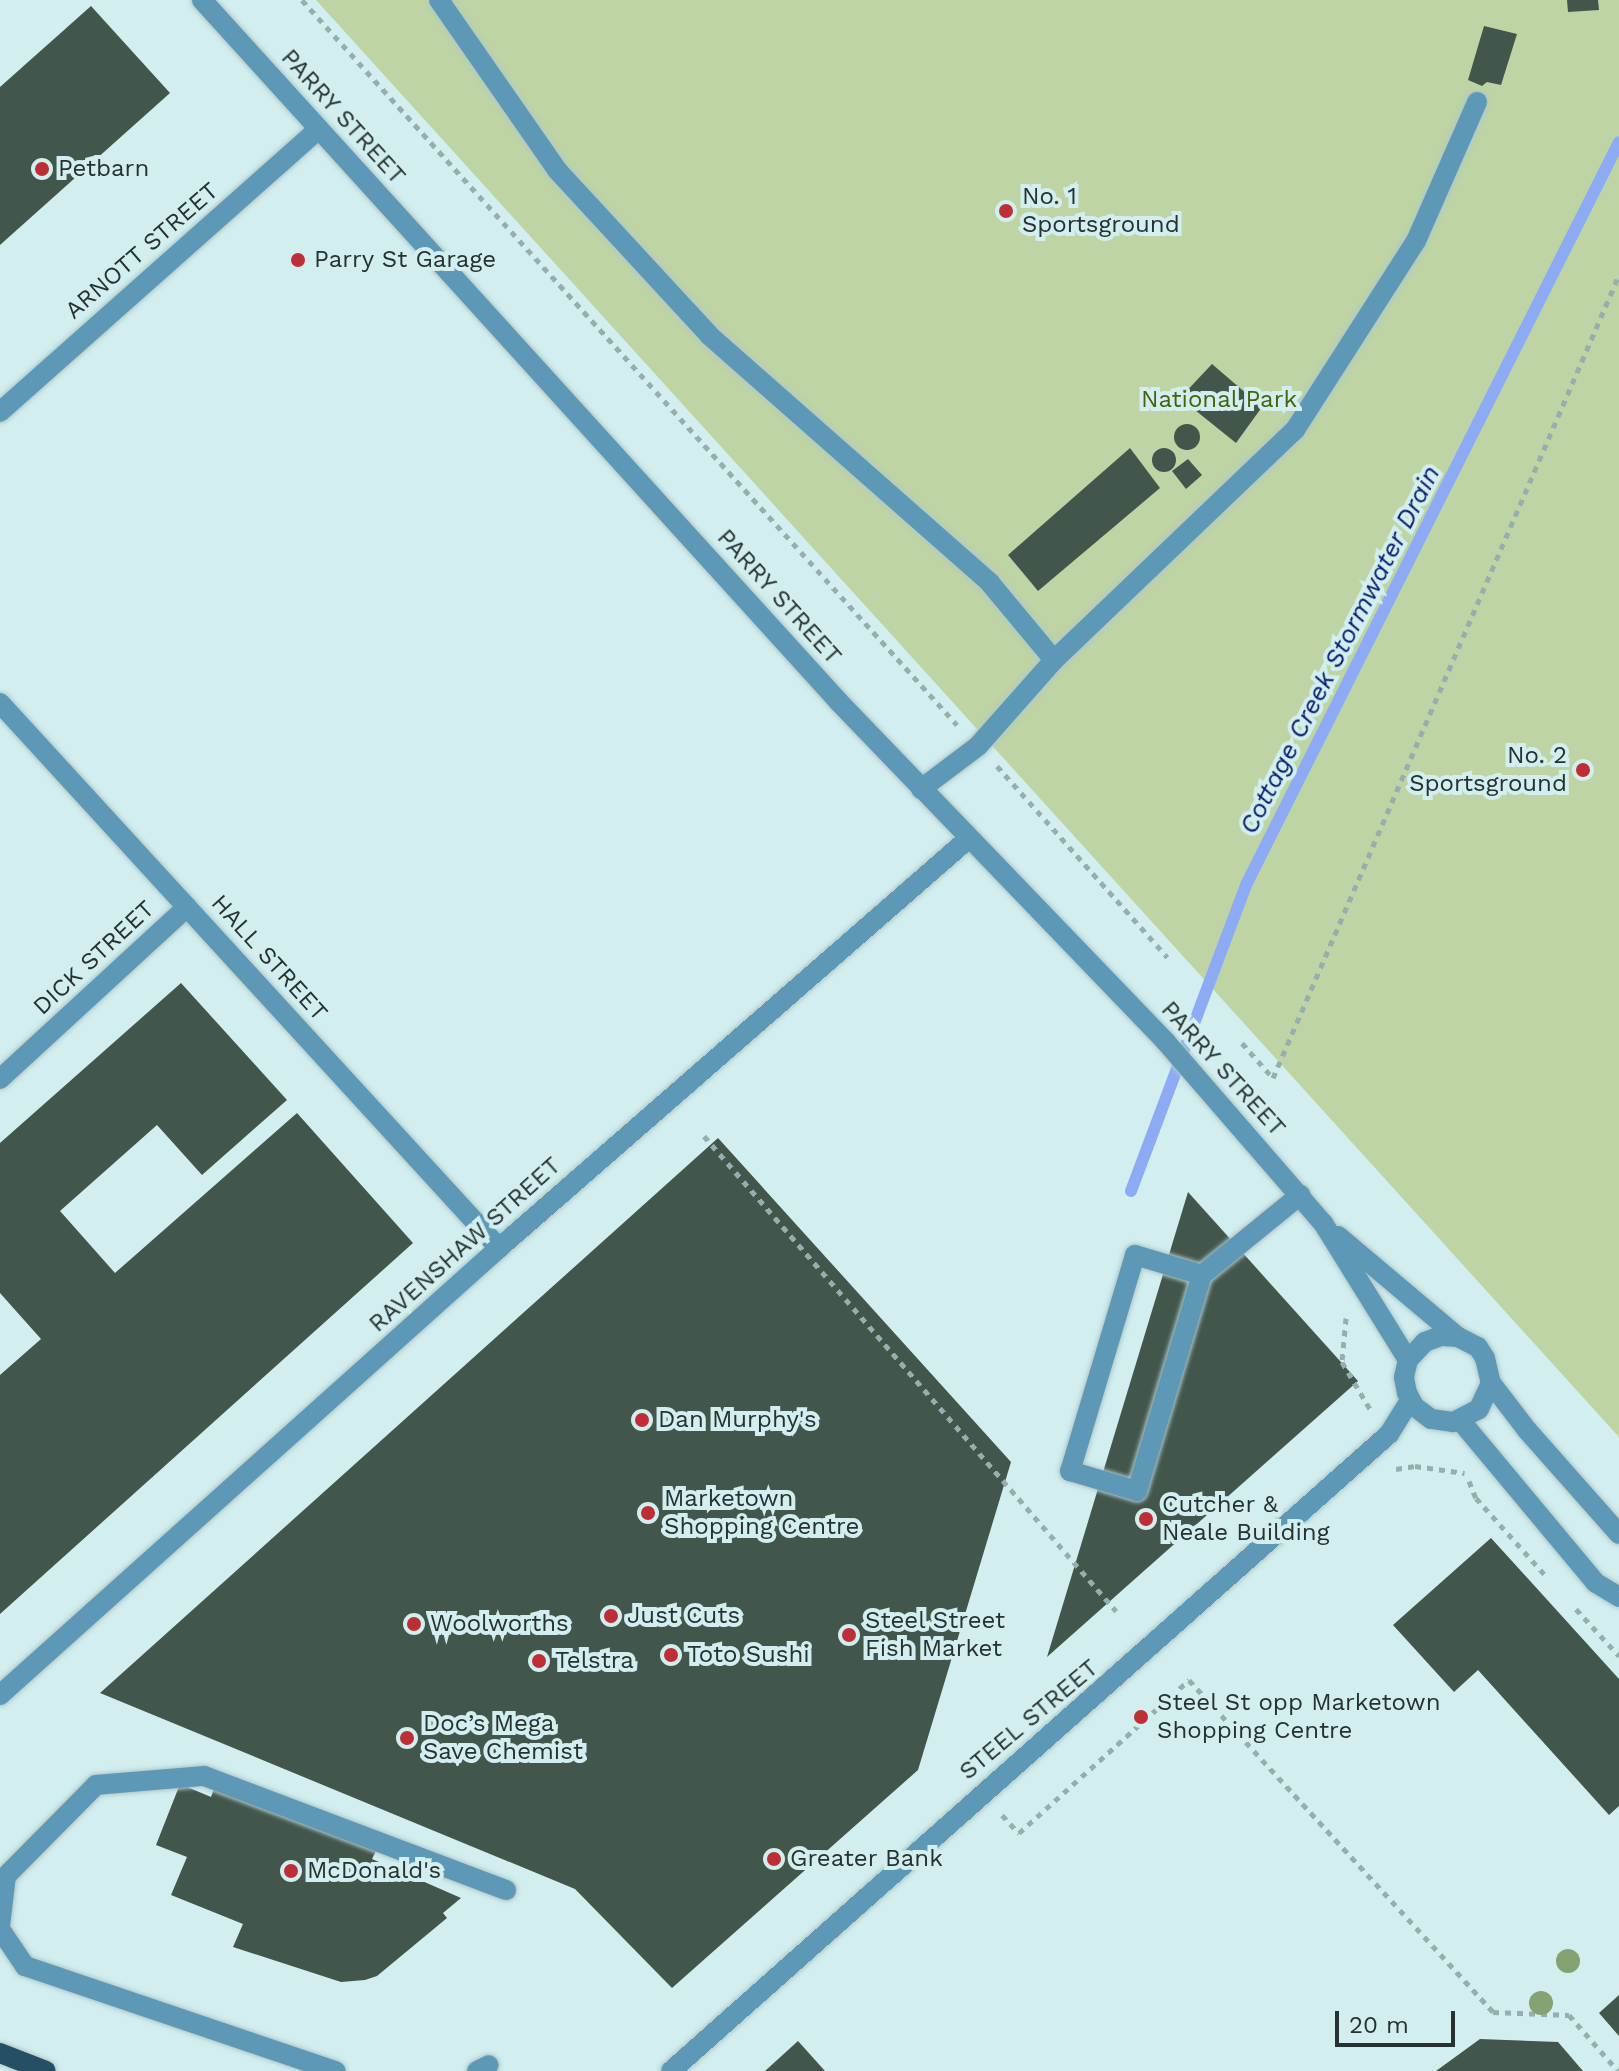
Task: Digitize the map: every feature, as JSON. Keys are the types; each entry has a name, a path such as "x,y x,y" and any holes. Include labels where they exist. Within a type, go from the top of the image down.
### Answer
{"main road":[{"path":"0,2053 46,2071"}],"street":[{"name":"PARRY STREET","path":"202,0 921,789 1166,1042 1300,1195 1323,1223 1408,1360 1405,1385 1410,1400"},
{"path":"439,0 557,170 709,335 990,583 1054,660"},
{"path":"921,789 978,746 1054,660 1295,430 1416,241 1477,102"},
{"name":"ARNOTT STREET","path":"0,412 319,129"},
{"name":"HALL STREET","path":"0,703 499,1248"},
{"name":"RAVENSHAW STREET","path":"0,1695 499,1248 968,839"},
{"name":"DICK STREET","path":"0,1079 187,907"},
{"path":"1202,1275 1135,1255 1070,1471 1137,1491 1202,1275 1300,1195"},
{"name":"PARRY STREET","path":"1323,1223 1458,1337 1478,1347 1485,1358 1491,1383 1527,1430 1619,1534"},
{"path":"1408,1360 1425,1342 1441,1336 1458,1337"},
{"path":"1410,1400 1431,1419 1460,1420 1479,1409 1491,1383"},
{"name":"STEEL STREET","path":"671,2071 1389,1434 1410,1400"},
{"path":"1460,1420 1596,1583 1619,1597"},
{"path":"336,2071 25,1966 0,1928 6,1876 96,1785 204,1776 506,1890"}],"path":[{"path":"302,0 1167,957"},
{"path":"1242,1043 1273,1078 1619,275"},
{"path":"704,1136 1116,1611"},
{"path":"1346,1318 1342,1362 1361,1397"},
{"path":"1415,1466 1465,1473 1476,1498 1550,1580"},
{"path":"1571,1603 1617,1652"},
{"path":"998,1811 1019,1833 1189,1680 1493,2012 1569,2015 1618,2071"}],"green space":[{"name":"National Park","path":"316,0 1619,0 1619,1437 1279,1062"}],"building":[{"path":"1567,0 1598,0 1599,10 1568,12"},
{"name":"Petbarn","path":"91,6 170,93 0,245 0,87"},
{"path":"1484,26 1517,34 1501,85 1487,82 1482,86 1468,80"},
{"path":"1212,364 1262,407 1236,443 1180,398"},
{"path":"1187,424 1196,428 1200,437 1196,446 1187,450 1178,446 1174,437 1178,428"},
{"path":"1130,448 1160,488 1038,591 1008,555"},
{"path":"1164,448 1173,451 1176,460 1173,469 1164,472 1155,469 1152,460 1155,451"},
{"path":"1188,459 1202,475 1186,489 1172,471"},
{"path":"181,983 287,1100 202,1175 157,1125 60,1211 115,1273 297,1113 413,1243 0,1614 0,1375 41,1339 0,1293 0,1143"},
{"name":"Marketown Shopping Centre","path":"718,1138 1011,1462 918,1770 672,1988 575,1889 100,1693"},
{"name":"Cutcher & Neale Building","path":"1188,1192 1358,1381 1047,1657"},
{"path":"1491,1538 1619,1679 1619,1806 1609,1815 1478,1670 1454,1692 1393,1625"},
{"name":"McDonald's","path":"180,1784 211,1797 214,1789 376,1851 372,1859 461,1898 443,1913 447,1918 377,1976 365,1980 341,1982 233,1947 243,1924 171,1895 187,1857 156,1845"},
{"path":"1619,1995 1619,2036 1599,2013"},
{"path":"1480,2039 1558,2042 1583,2071 1436,2071"},
{"path":"798,2041 825,2071 765,2071"}],"waterway":[{"name":"Cottage Creek Stormwater Drain","path":"1131,1191 1247,883 1619,142"}],"place":[{"name":"Petbarn","path":"42,169"},
{"name":"No. 1 Sportsground","path":"1006,211"},
{"name":"Parry St Garage","path":"298,260"},
{"name":"No. 2 Sportsground","path":"1583,770"},
{"name":"Dan Murphy's","path":"642,1420"},
{"name":"Marketown Shopping Centre","path":"648,1513"},
{"name":"Cutcher & Neale Building","path":"1146,1519"},
{"name":"Just Cuts","path":"611,1616"},
{"name":"Woolworths","path":"414,1624"},
{"name":"Steel Street Fish Market","path":"849,1635"},
{"name":"Toto Sushi","path":"671,1655"},
{"name":"Telstra","path":"539,1661"},
{"name":"Steel St opp Marketown Shopping Centre","path":"1141,1717"},
{"name":"Doc’s Mega Save Chemist","path":"407,1738"},
{"name":"Greater Bank","path":"774,1859"},
{"name":"McDonald's","path":"291,1871"}]}
